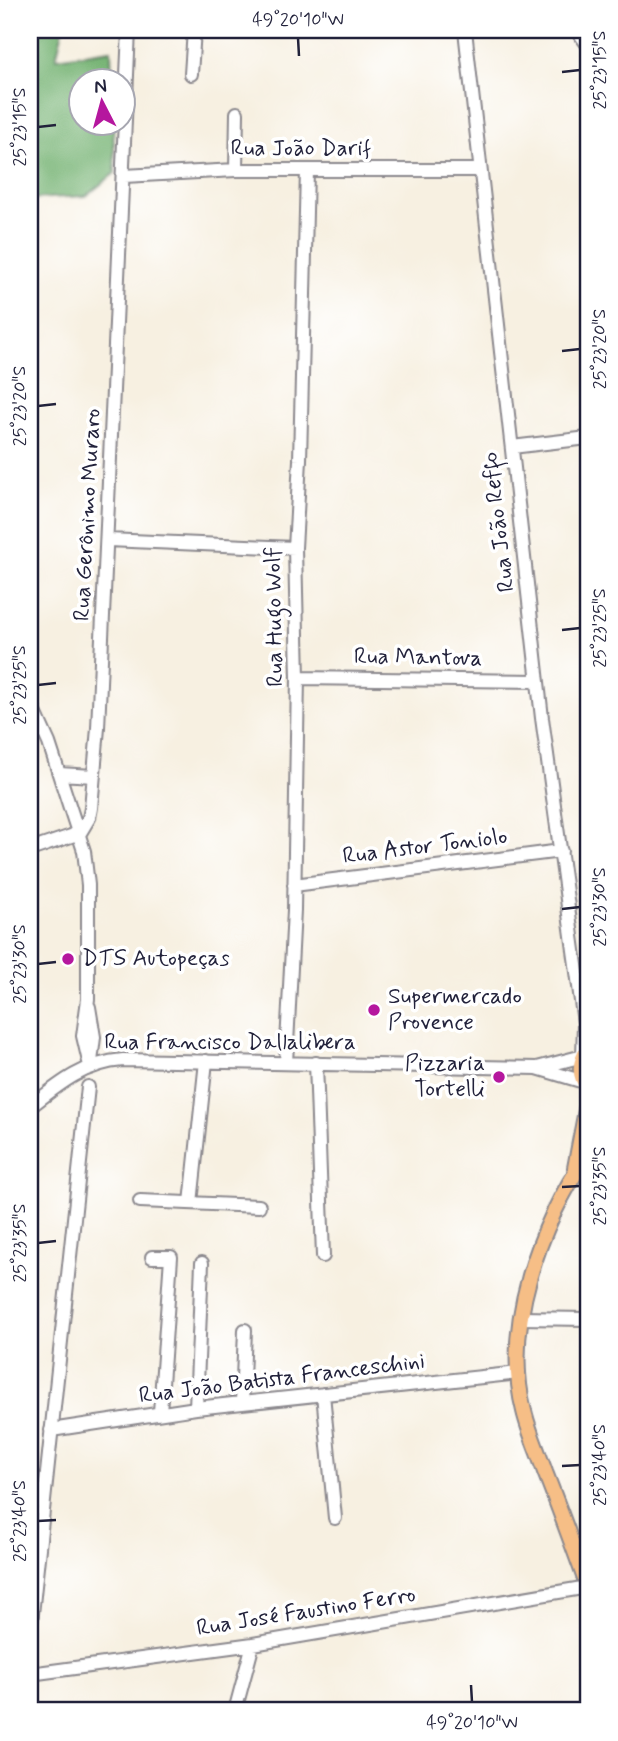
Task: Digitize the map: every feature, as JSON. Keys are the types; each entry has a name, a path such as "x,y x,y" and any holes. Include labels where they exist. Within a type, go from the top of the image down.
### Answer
{"main road":[{"path":"573,1175 587,1105 586,1085 581,1074 586,1053"},
{"path":"588,1154 573,1175 533,1269 520,1318 519,1373 524,1412 588,1587"}],"street":[{"name":"Rua Gerônimo Muraro","path":"90,1066 94,1037 88,999 88,885 80,833 89,817 94,776 108,540 129,30"},
{"path":"191,74 194,30"},
{"name":"Rua João Reffo","path":"465,30 538,681 583,1007 586,1053"},
{"path":"577,30 588,45"},
{"path":"236,170 237,113"},
{"name":"Rua João Darif","path":"124,176 236,170 480,170"},
{"name":"Rua Hugo Wolf","path":"286,1063 295,885 298,678 295,548 300,460 307,170"},
{"path":"512,447 588,438"},
{"path":"108,540 295,548"},
{"name":"Rua Mantova","path":"298,678 538,681"},
{"path":"30,701 43,728 80,833 30,850"},
{"path":"60,774 94,776"},
{"name":"Rua Astor Toniolo","path":"295,885 561,851"},
{"name":"Rua João Reffo","path":"583,1007 588,1026"},
{"name":"Rua Francisco Dallalibera","path":"537,1068 586,1053"},
{"name":"Rua Francisco Dallalibera","path":"90,1066 123,1060 537,1068 586,1085"},
{"path":"191,1203 206,1061"},
{"path":"316,1063 323,1256"},
{"path":"30,1107 66,1079 90,1066"},
{"path":"30,1633 88,1087"},
{"path":"140,1201 259,1206"},
{"path":"152,1257 171,1257 160,1412"},
{"path":"196,1408 202,1263"},
{"path":"520,1318 588,1319"},
{"path":"242,1403 245,1330"},
{"name":"Rua João Batista Franceschini","path":"51,1430 160,1412 519,1373"},
{"path":"323,1394 335,1518"},
{"name":"Rua José Faustino Ferro","path":"30,1674 253,1644 588,1587"},
{"path":"235,1711 253,1644"}],"green space":[{"path":"30,30 63,30 56,58 111,50 112,66 66,66 66,136 114,136 115,173 86,196 30,199"}],"place":[{"name":"DTS Autopeças","path":"68,959"},
{"name":"Supermercado Provence","path":"374,1010"},
{"name":"Pizzaria Tortelli","path":"499,1077"}]}
